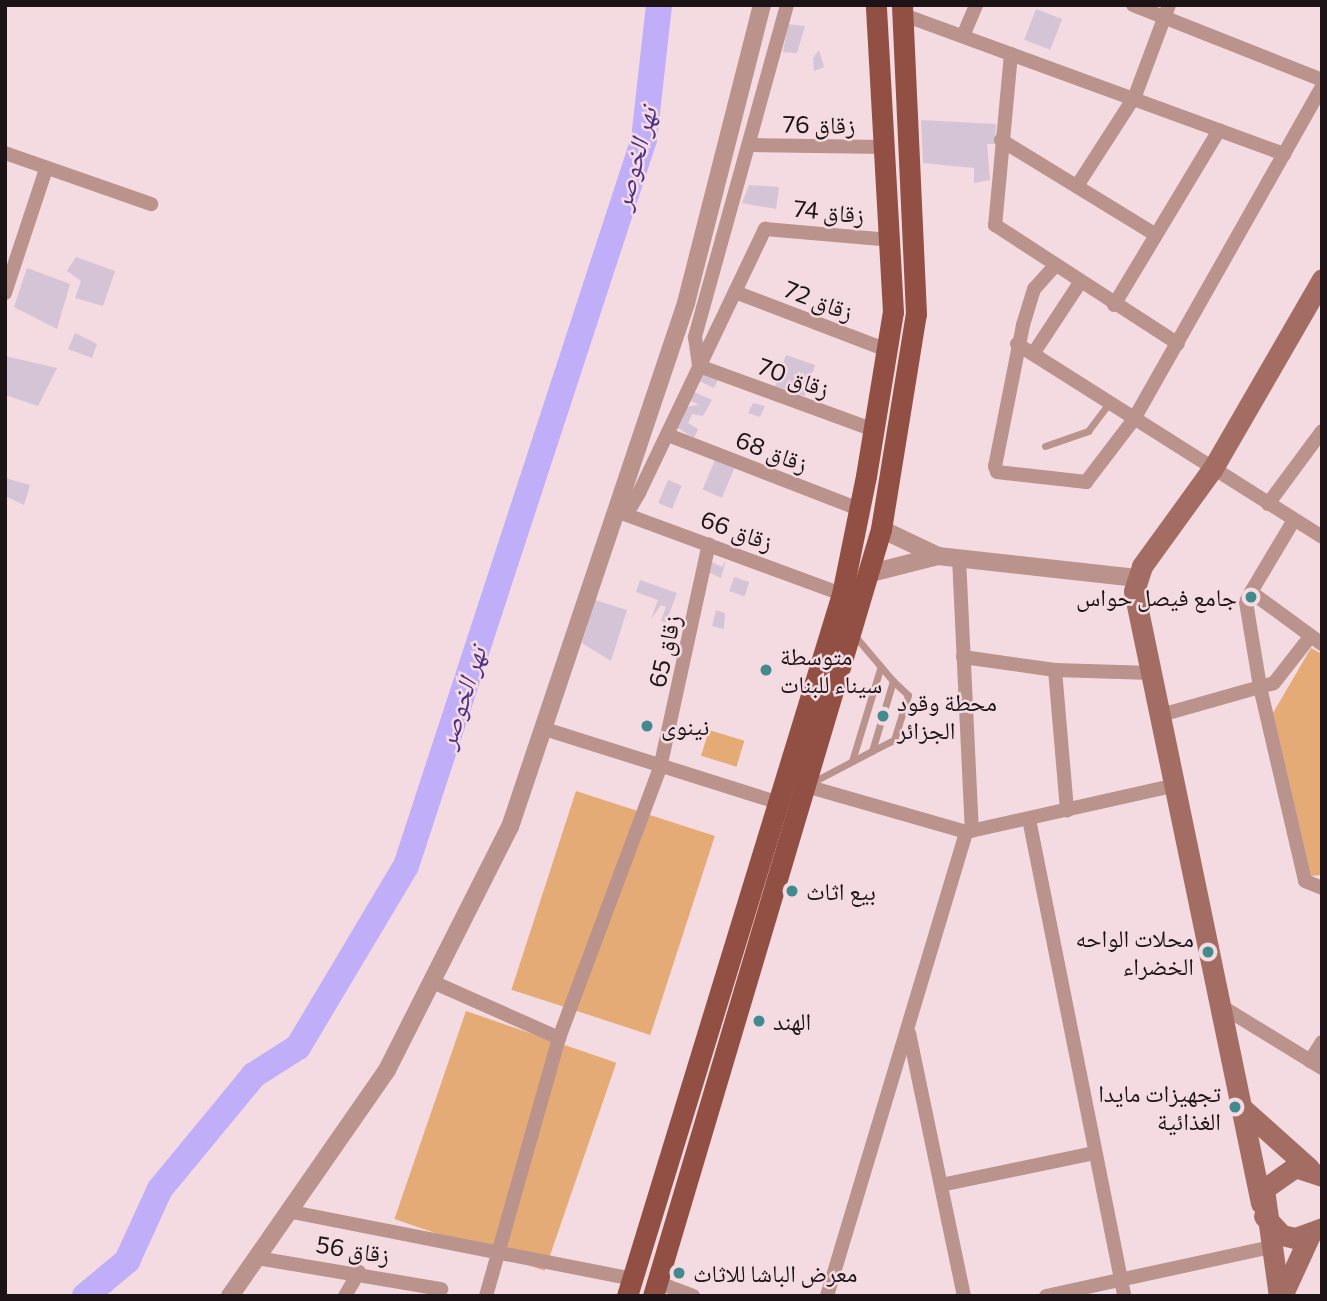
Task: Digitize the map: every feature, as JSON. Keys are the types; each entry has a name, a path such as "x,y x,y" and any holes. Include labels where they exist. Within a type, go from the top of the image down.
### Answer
{"main road":[{"path":"630,1287 842,594 859,509 894,312 876,5"},
{"path":"655,1289 871,573 881,529 916,314 903,10"},
{"path":"1281,1296 1176,785 1135,606 1137,578 1213,468 1322,279"},
{"path":"1242,1108 1315,1172"},
{"path":"1263,1209 1271,1178 1295,1167 1315,1172"},
{"path":"1263,1209 1282,1235 1318,1231"},
{"path":"1281,1296 1318,1231"}],"street":[{"path":"230,1296 292,1212 387,1070 435,983 510,827 548,730 616,511 686,303 762,5"},
{"path":"699,366 695,337 753,145 787,5"},
{"path":"963,36 975,5"},
{"path":"1133,5 1167,11 1322,80"},
{"path":"903,10 963,36 1135,96 1284,154"},
{"path":"1077,186 1135,96 1167,11"},
{"path":"1011,54 995,225 1053,268 1178,344"},
{"path":"1053,268 1034,289 1017,344 997,472 1086,482 1134,419 1322,87"},
{"path":"1114,305 1153,233 1219,130"},
{"path":"1001,140 1153,233"},
{"name":"زقاق 76","path":"753,145 884,148"},
{"path":"5,153 151,204"},
{"path":"5,293 46,169"},
{"name":"زقاق 74","path":"734,292 765,229 890,240"},
{"path":"1033,354 1079,284"},
{"path":"616,511 632,505 668,435 734,292"},
{"name":"زقاق 72","path":"734,292 887,350"},
{"path":"1017,344 1322,537"},
{"name":"زقاق 70","path":"699,366 874,430"},
{"path":"1268,504 1322,431"},
{"name":"زقاق 68","path":"668,435 859,509"},
{"name":"زقاق 66","path":"616,511 842,594"},
{"path":"1294,520 1246,602 1260,687 1305,881 1322,888"},
{"path":"881,529 938,556"},
{"name":"زقاق 65","path":"486,1296 502,1253 559,1038 660,768 709,544"},
{"path":"871,573 938,556 1137,578"},
{"path":"827,1296 969,831 959,558"},
{"path":"1161,715 1260,687 1283,676 1316,640 1251,592"},
{"path":"963,657 1055,670 1152,673"},
{"path":"1055,670 1067,810"},
{"path":"548,730 660,768 780,803"},
{"path":"806,786 969,831 1176,785"},
{"path":"1029,819 1124,1296"},
{"path":"435,983 559,1038"},
{"path":"1221,1006 1316,1064 1322,1042"},
{"path":"909,1032 964,1296"},
{"path":"941,1185 1094,1153"},
{"path":"292,1212 502,1253 630,1287"},
{"path":"1046,1296 1270,1247"},
{"name":"زقاق 56","path":"257,1258 359,1272 441,1289"},
{"path":"345,1296 359,1272"},
{"path":"655,1289 693,1296"}],"lane":[{"path":"1045,446 1088,431 1109,403"},
{"path":"806,786 894,740 908,695 880,669 852,632"},
{"path":"852,761 880,669"},
{"path":"872,751 893,681"}],"shaded area":[{"path":"1311,648 1322,654 1322,875 1311,876 1273,713"},
{"path":"709,730 744,741 736,767 701,756"},
{"path":"576,791 715,836 650,1035 511,990"},
{"path":"466,1011 616,1063 545,1271 394,1219"}],"building":[{"path":"1036,9 1062,19 1050,50 1024,40"},
{"path":"788,24 805,26 797,53 783,52"},
{"path":"819,50 824,67 814,71 813,58"},
{"path":"921,120 996,124 995,144 987,144 990,180 974,183 974,168 923,163"},
{"path":"749,185 779,187 776,209 742,203"},
{"path":"76,257 115,271 103,306 75,298 81,281 67,271"},
{"path":"27,268 70,284 57,329 14,307"},
{"path":"75,333 97,344 92,358 68,349"},
{"path":"786,355 815,365 805,396 775,386"},
{"path":"5,356 57,368 38,406 5,395"},
{"path":"700,370 719,378 714,388 699,381 694,392 712,400 703,416 692,414 688,423 698,429 694,438 676,427 684,407 699,405 687,399"},
{"path":"753,403 765,406 760,417 748,413"},
{"path":"715,460 734,468 722,498 702,489"},
{"path":"5,478 30,485 24,505 5,496"},
{"path":"668,480 682,486 672,509 658,503"},
{"path":"726,560 721,578 708,572 712,562 722,567"},
{"path":"734,577 749,582 745,596 729,591"},
{"path":"640,580 677,593 666,622 661,621 666,607 661,605 651,619 658,600 636,592"},
{"path":"595,600 627,610 611,661 582,643"},
{"path":"716,610 725,613 724,629 712,626"}],"waterway":[{"name":"نهر الخوصر","path":"85,1296 127,1261 160,1189 254,1075 298,1047 406,866 644,139 659,5"}],"place":[{"name":"جامع فيصل حواس","path":"1251,597"},
{"name":"متوسطة سيناء للبنات","path":"766,670"},
{"name":"محطة وقود الجزائر","path":"883,716"},
{"name":"نينوى","path":"647,726"},
{"name":"بيع اثاث","path":"792,891"},
{"name":"محلات الواحه الخضراء","path":"1208,952"},
{"name":"الهند","path":"759,1021"},
{"name":"تجهيزات مايدا الغذائية","path":"1235,1107"},
{"name":"معرض الباشا للاثاث","path":"679,1273"}]}
